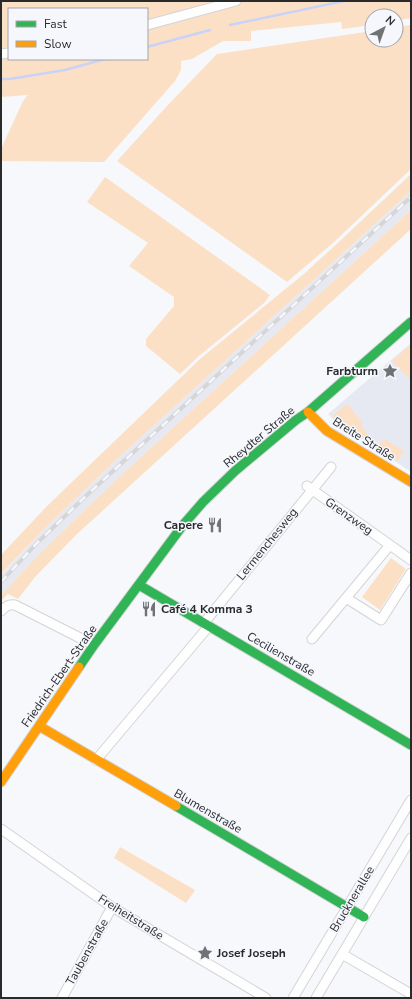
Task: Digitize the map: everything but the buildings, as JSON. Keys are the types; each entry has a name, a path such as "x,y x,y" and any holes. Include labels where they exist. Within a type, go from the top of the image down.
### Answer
{"street":[{"path":"148,25 236,1"},
{"name":"Rheydter Straße","path":"139,585 183,525 203,502 235,471 296,420 308,412 411,322"},
{"name":"Breite Straße","path":"308,412 327,431 411,482"},
{"name":"Lermenchesweg","path":"96,760 207,624 309,488 331,466"},
{"name":"Grenzweg","path":"309,488 411,560"},
{"path":"312,639 390,545"},
{"path":"346,598 381,620 411,573"},
{"name":"Cecilienstraße","path":"139,585 411,745"},
{"name":"Friedrich-Ebert-Straße","path":"2,781 94,645 139,585"},
{"path":"1,611 8,605 18,607 94,645"},
{"name":"Blumenstraße","path":"39,726 364,917"},
{"name":"Brucknerallee","path":"293,998 411,800"},
{"name":"Freiheitstraße","path":"1,829 112,906 266,998"},
{"name":"Brucknerallee","path":"316,998 411,838"},
{"name":"Taubenstraße","path":"62,998 112,906"},
{"path":"342,954 411,994"}],"shaded area":[{"path":"1,1 223,1 148,20 148,8 8,8 8,51 1,52"},
{"path":"242,1 411,1 411,18 404,19 404,8 364,8 364,26 342,29 341,22 251,31 251,41 223,41 192,59 181,61 181,70 175,81 104,162 1,161 1,149 23,101 28,95 1,97 1,57 8,56 8,60 148,60 148,26"},
{"path":"411,25 411,169 334,242 287,282 117,161 217,54 364,32 364,48 404,48 404,26"},
{"path":"411,174 411,191 115,461 47,526 1,574 1,555 47,506 200,359 305,273"},
{"path":"105,177 270,295 264,303 199,356 180,374 146,346 146,339 174,306 174,297 129,266 148,243 87,202"},
{"path":"411,191 411,210 120,476 38,555 1,595 1,575 47,526 115,461"},
{"path":"411,210 411,229 76,535 35,577 18,599 8,594 1,601 1,595 38,555 120,476"},
{"path":"411,343 411,472 334,420 328,414"},
{"path":"411,344 411,381 392,361"},
{"path":"347,404 363,423 361,426 377,445 385,439 404,451 398,461 332,416"},
{"path":"391,558 406,569 380,610 362,597"},
{"path":"120,847 195,890 186,903 114,858"}],"waterway":[{"path":"230,25 344,1"},
{"path":"148,47 210,30"},
{"path":"1,79 10,79 65,70 101,60"}],"railway":[{"path":"1,582 36,544 87,495 411,197"}],"traffic: fast":[{"path":"79,667 183,525 203,502 235,471 296,420 308,412 411,322"},
{"path":"139,585 411,745"},
{"path":"176,806 364,917"}],"traffic: slow":[{"path":"308,412 327,431 411,482"},
{"path":"1,782 79,667"},
{"path":"39,726 176,806"}],"place":[{"name":"Farbturm","path":"390,371"},
{"name":"Capere","path":"215,525"},
{"name":"Café 4 Komma 3","path":"149,609"},
{"name":"Josef Joseph","path":"205,953"}]}
